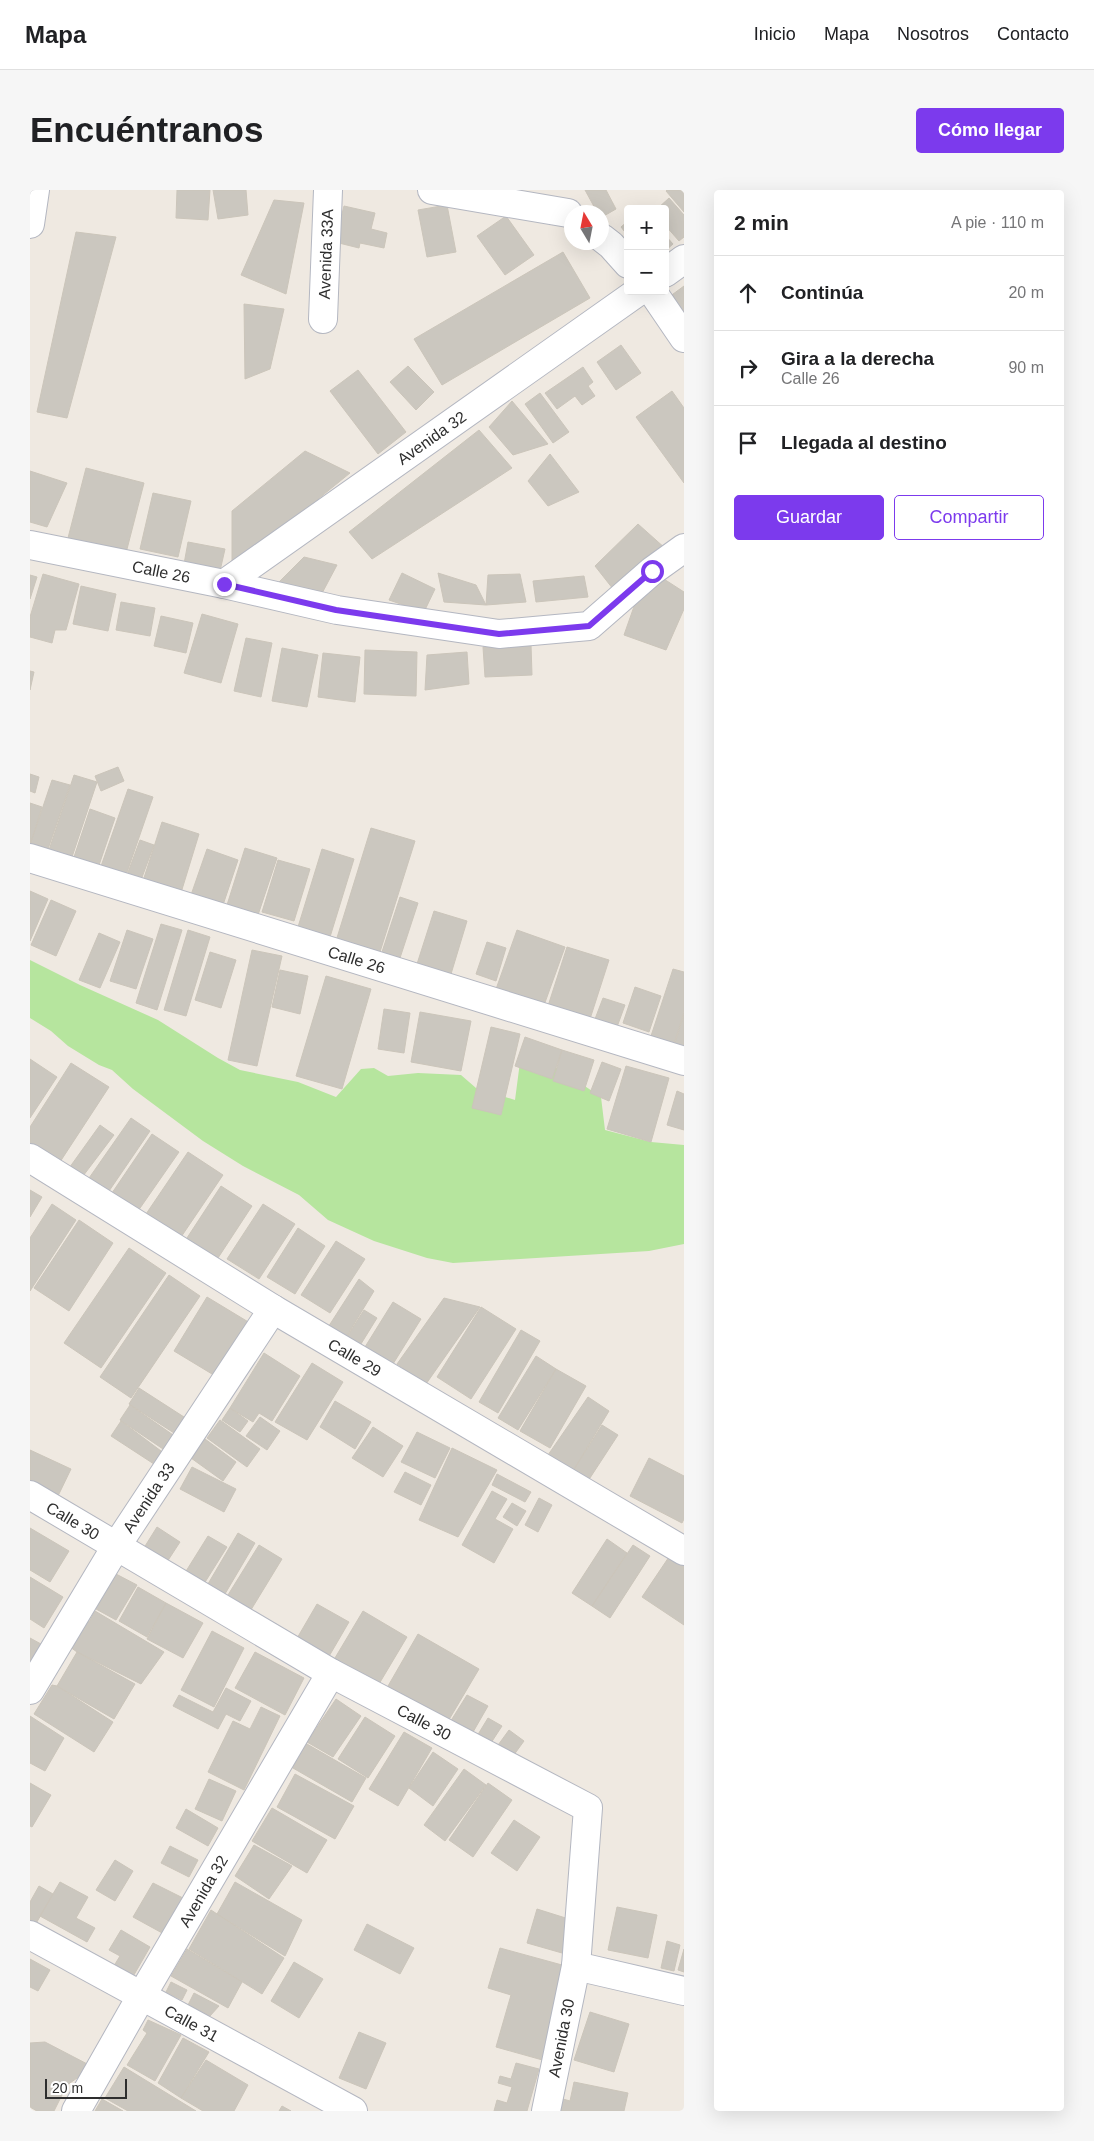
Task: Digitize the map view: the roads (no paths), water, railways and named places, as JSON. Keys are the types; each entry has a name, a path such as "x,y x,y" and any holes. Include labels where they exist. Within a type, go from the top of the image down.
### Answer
{"street":[{"path":"30,224 35,190"},
{"name":"Avenida 33A","path":"323,319 328,190"},
{"path":"432,190 564,206"},
{"path":"609,243 624,259"},
{"path":"669,270 684,259"},
{"name":"Avenida 32","path":"224,584 633,295"},
{"path":"655,295 684,338"},
{"name":"Calle 26","path":"30,546 224,584 336,610 499,634 589,626 652,571 684,548"},
{"name":"Calle 26","path":"30,858 684,1061"},
{"name":"Calle 29","path":"30,1158 273,1309 684,1552"},
{"name":"Avenida 33","path":"30,1690 117,1545 273,1309"},
{"name":"Calle 30","path":"30,1495 331,1673 588,1808 576,1966"},
{"name":"Avenida 32","path":"76,2111 331,1673"},
{"name":"Calle 31","path":"30,1935 353,2111"},
{"path":"576,1966 684,1991"},
{"name":"Avenida 30","path":"546,2111 576,1966"}]}
